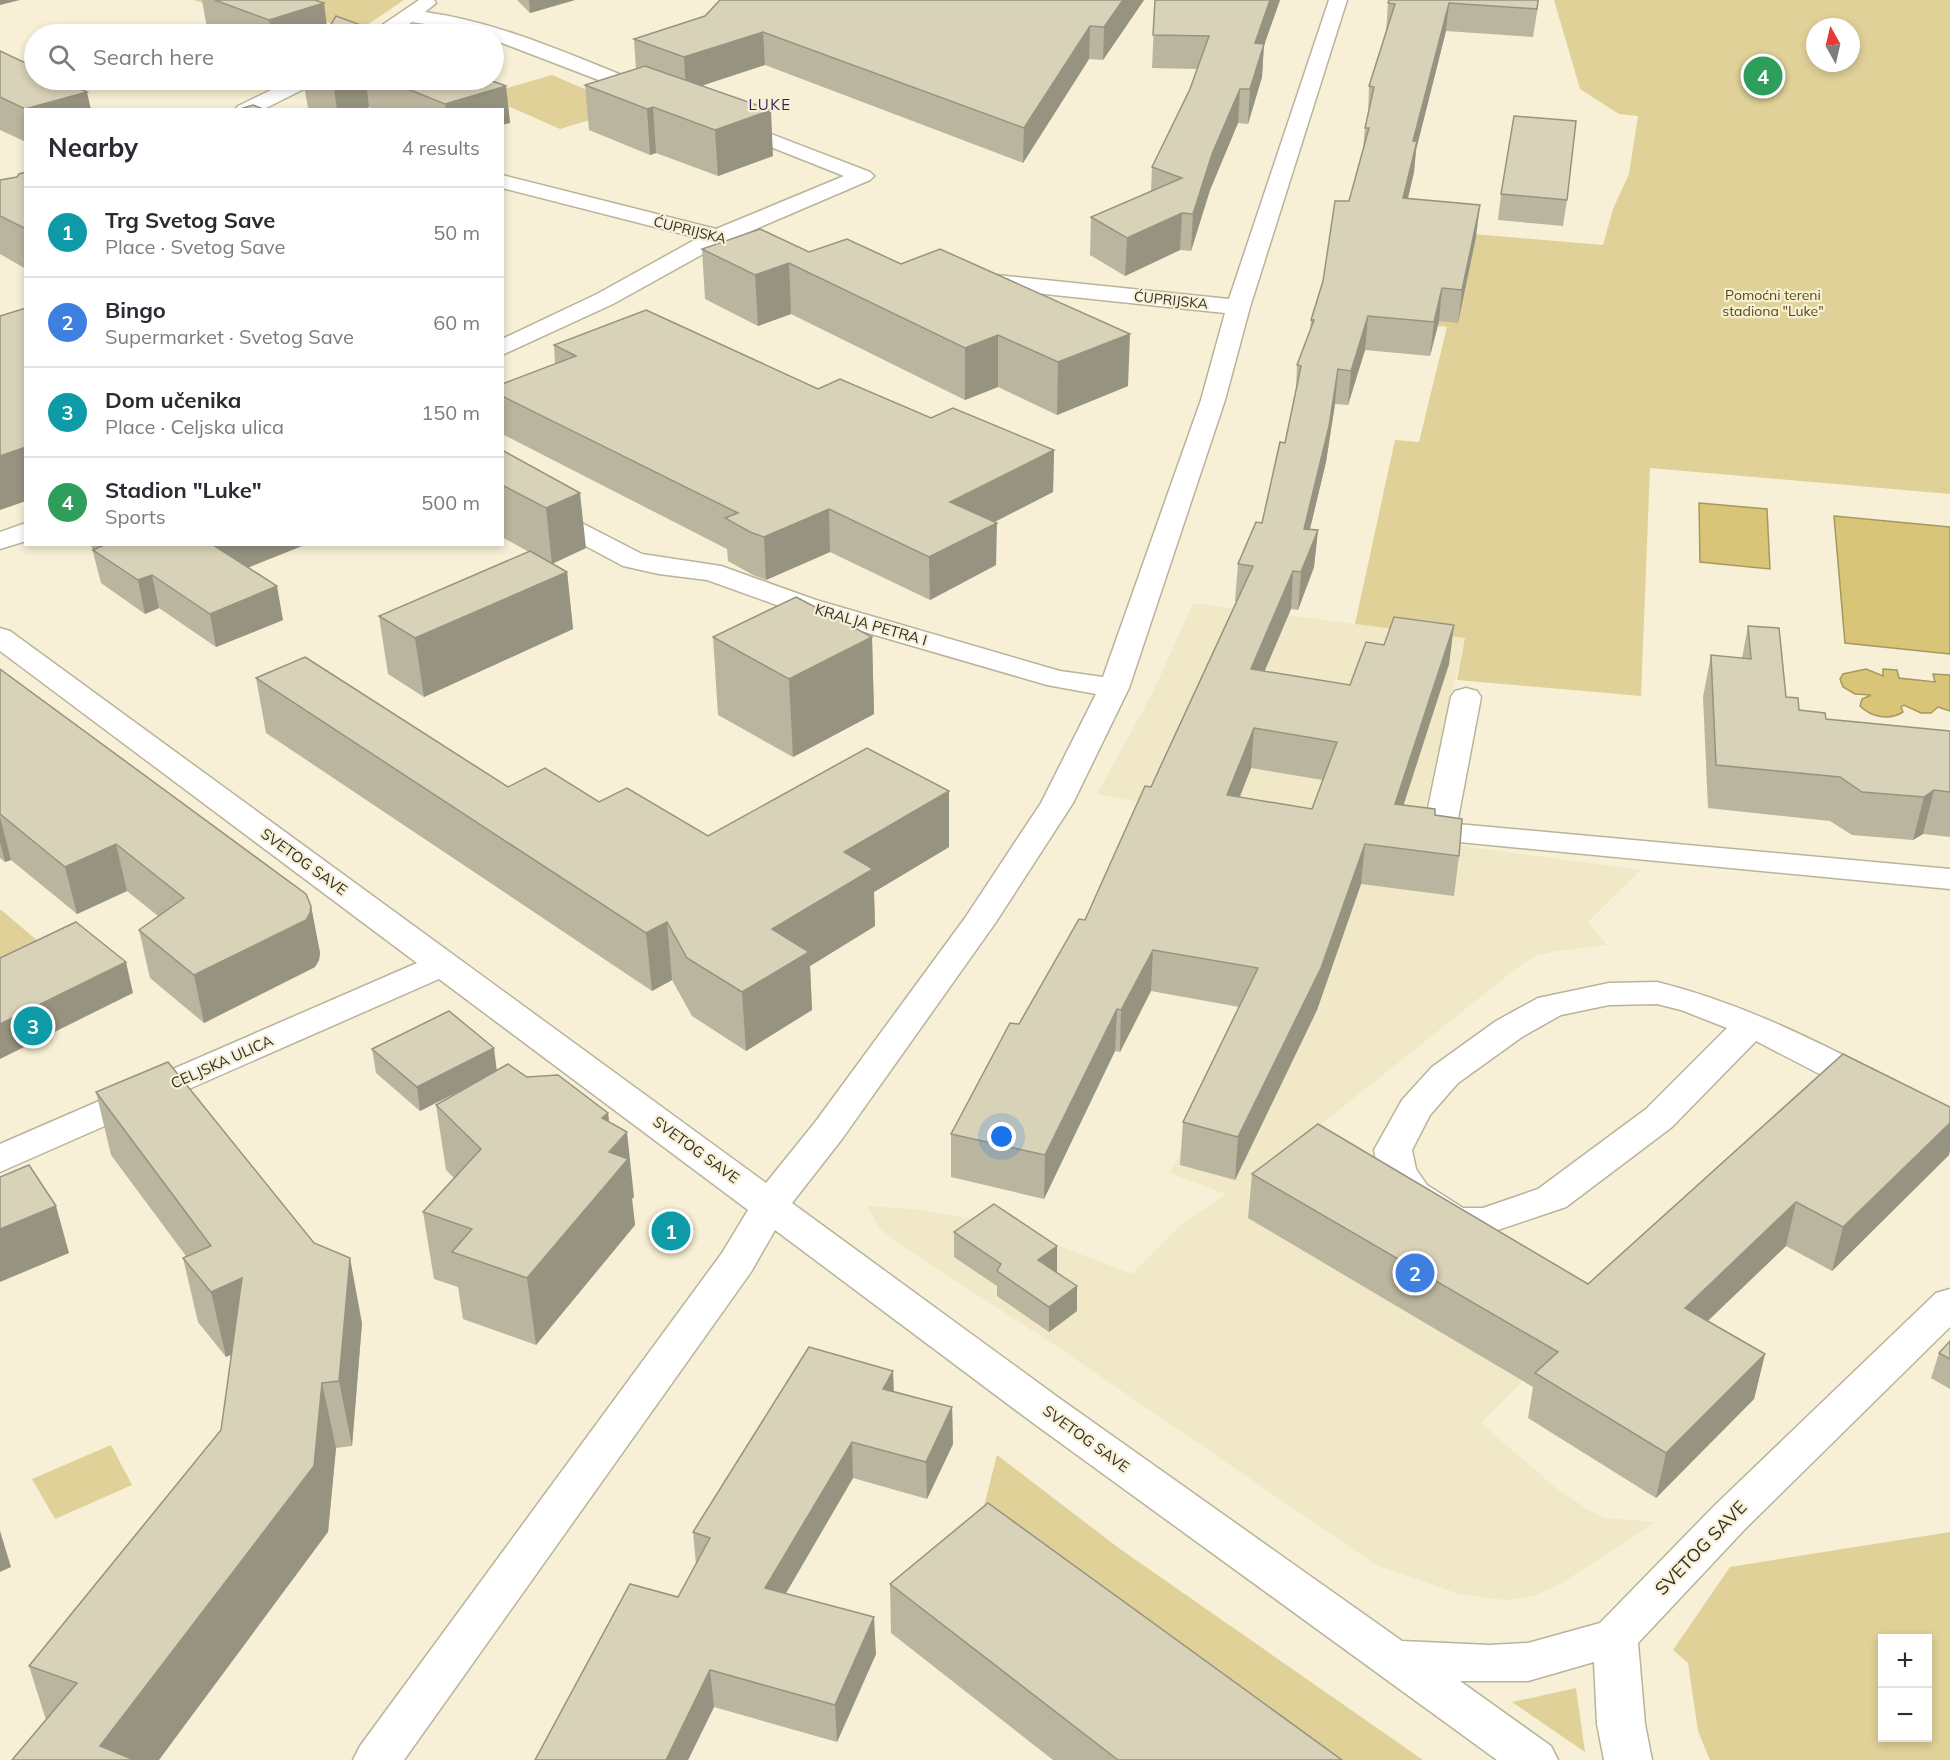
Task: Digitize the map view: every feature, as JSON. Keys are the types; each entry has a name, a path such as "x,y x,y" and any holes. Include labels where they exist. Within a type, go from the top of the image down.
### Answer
{"street":[{"path":"398,24 431,0"},
{"path":"377,1760 736,1262 770,1204 829,1130 979,922 1057,803 1114,688 1213,400 1238,307 1332,0"},
{"path":"410,16 462,24"},
{"path":"504,38 670,101"},
{"path":"248,108 286,90"},
{"path":"504,347 605,299 717,237 863,176 712,117"},
{"name":"ĆUPRIJSKA","path":"504,182 752,244"},
{"name":"ĆUPRIJSKA","path":"958,278 1238,307"},
{"name":"KRALJA PETRA I","path":"504,491 633,560 659,566 711,572 806,606 1057,679 1114,688"},
{"path":"0,541 24,532"},
{"name":"SVETOG SAVE","path":"0,637 770,1204 1044,1409 1534,1760"},
{"path":"1466,698 1439,832 1950,879"},
{"name":"CELJSKA ULICA","path":"0,1159 443,963"},
{"path":"1751,1025 1659,1118 1552,1198 1486,1221 1456,1222 1413,1194 1398,1172 1393,1150 1415,1109 1445,1075 1509,1029 1550,1006 1609,994 1657,993 1693,1002 1751,1025 1950,1126"},
{"name":"SVETOG SAVE","path":"1615,1637 1730,1517 1950,1303"},
{"path":"1394,1659 1489,1664 1528,1662 1615,1637 1621,1724 1628,1760"}],"shaded area":[{"path":"1699,503 1767,509 1770,569 1700,562"},
{"path":"1834,516 1950,527 1950,654 1845,643"},
{"path":"1193,603 1465,638 1418,840 1641,870 1588,922 1607,945 1556,951 1536,956 1522,964 1290,1149 1523,1381 1481,1423 1556,1488 1587,1509 1605,1518 1656,1522 1560,1584 1533,1596 1505,1600 1459,1594 1376,1565 1059,1348 898,1243 880,1229 867,1206 922,1210 1005,1225 1132,1274 1181,1225 1226,1194 1170,1173 1254,999 1307,834 1097,794 1153,692"},
{"path":"1866,669 1883,676 1883,669 1897,670 1899,678 1935,682 1933,674 1950,675 1950,711 1938,707 1931,713 1921,713 1904,705 1901,707 1903,712 1898,715 1886,717 1869,713 1860,706 1862,699 1871,695 1855,694 1843,687 1840,679 1843,674"}],"green space":[{"path":"194,0 404,0 368,24 332,24 291,8 242,17"},
{"name":"Pomoćni tereni stadiona \"Luke\"","path":"1554,0 1950,0 1950,494 1650,468 1641,696 1457,680 1465,638 1355,624 1395,440 1419,442 1447,327 1404,323 1426,230 1603,245 1613,209 1629,174 1638,116 1619,114 1580,89"},
{"path":"552,75 629,108 560,129 483,95"},
{"path":"0,909 39,942 0,960"},
{"path":"111,1445 132,1485 55,1519 32,1479"},
{"path":"997,1455 1120,1549 1423,1760 1314,1760 981,1518"},
{"path":"1950,1532 1950,1760 1710,1760 1698,1731 1688,1663 1673,1650 1730,1567"},
{"path":"1576,1688 1585,1752 1512,1702"}],"building":[{"path":"215,0 315,0 324,3 269,20"},
{"path":"720,0 1123,0 1104,27 1090,26 1024,128 763,32 684,57 634,39 705,16"},
{"path":"1155,0 1270,0 1255,43 1264,44 1250,89 1240,89 1212,154 1193,214 1182,213 1127,238 1091,217 1182,178 1152,167 1190,89 1209,36 1153,35"},
{"path":"1389,0 1538,0 1537,9 1449,3 1413,141 1417,141 1403,198 1480,205 1462,290 1442,288 1434,322 1368,316 1351,371 1338,369 1329,426 1304,529 1318,530 1301,572 1293,571 1251,669 1350,685 1366,642 1384,645 1394,617 1454,625 1395,804 1435,809 1435,815 1462,819 1459,856 1365,844 1321,968 1238,1137 1183,1122 1258,968 1153,950 1121,1010 1117,1009 1045,1155 951,1134 1010,1023 1019,1024 1079,919 1085,920 1145,786 1151,787 1253,566 1238,564 1256,522 1262,523 1280,442 1285,443 1301,366 1297,365 1314,320 1311,320 1323,281 1335,201 1349,201 1369,128 1365,128 1374,87 1369,86 1395,4 1388,3","holes":["1254,728 1337,742 1312,809 1227,795"]},
{"path":"336,16 358,24 331,24"},
{"path":"0,51 24,62 24,90 83,90 87,92 24,109 0,97"},
{"path":"645,66 771,110 715,130 653,107 647,109 585,85"},
{"path":"410,90 492,90 445,104"},
{"path":"253,105 260,108 243,108"},
{"path":"1514,116 1576,121 1567,200 1501,194"},
{"path":"24,173 24,228 0,216 0,180 17,177"},
{"path":"760,229 809,252 847,239 901,264 940,249 1130,334 1058,362 998,335 965,348 789,263 755,275 702,249"},
{"path":"24,309 24,448 0,456 0,316"},
{"path":"646,310 818,389 840,379 931,418 953,408 1054,450 950,502 997,523 929,557 829,509 764,537 725,518 738,513 504,397 504,383 576,356 554,345"},
{"path":"504,451 580,493 546,508 504,486"},
{"path":"102,546 215,546 277,586 210,614 152,575 138,580 93,550"},
{"path":"530,551 567,572 415,638 379,616"},
{"path":"796,597 872,637 789,679 713,637"},
{"path":"1748,626 1779,628 1786,697 1798,698 1799,710 1825,713 1826,719 1950,731 1950,792 1934,790 1924,797 1862,792 1840,777 1716,765 1711,655 1751,659"},
{"path":"305,657 508,787 545,768 599,802 627,788 708,836 867,748 949,791 844,852 873,869 772,929 809,952 742,992 687,958 667,922 646,933 256,678"},
{"path":"0,669 306,894 311,906 306,920 194,975 139,930 184,898 116,844 65,867 0,814"},
{"path":"76,922 126,962 0,1024 0,958"},
{"path":"449,1011 494,1048 417,1087 372,1049"},
{"path":"1843,1054 1950,1107 1950,1123 1843,1227 1796,1202 1685,1308 1765,1354 1666,1453 1535,1373 1558,1352 1252,1174 1318,1124 1588,1284"},
{"path":"168,1062 314,1243 350,1258 339,1381 322,1383 314,1466 100,1746 134,1760 12,1760 77,1683 29,1666 221,1430 242,1278 211,1292 183,1258 211,1246 96,1092"},
{"path":"508,1064 527,1077 558,1075 608,1113 602,1118 627,1132 609,1152 628,1159 527,1278 452,1252 472,1229 423,1212 481,1149 436,1105"},
{"path":"29,1165 56,1206 0,1229 0,1177"},
{"path":"994,1204 1057,1246 1038,1260 1077,1286 1049,1307 997,1271 1001,1264 954,1232"},
{"path":"1950,1341 1950,1359 1939,1353"},
{"path":"809,1347 893,1371 883,1389 952,1407 926,1462 852,1442 765,1588 874,1617 835,1705 710,1670 666,1760 535,1760 630,1584 678,1597 710,1538 693,1532"},
{"path":"988,1503 1342,1760 1118,1760 890,1584"}],"place":[{"name":"Stadion \"Luke\"","path":"1763,76"},
{"name":"Dom učenika","path":"33,1026"},
{"name":"Trg Svetog Save","path":"671,1231"},
{"name":"Bingo","path":"1415,1273"}],"district":[{"name":"LUKE","path":"770,105"}]}
